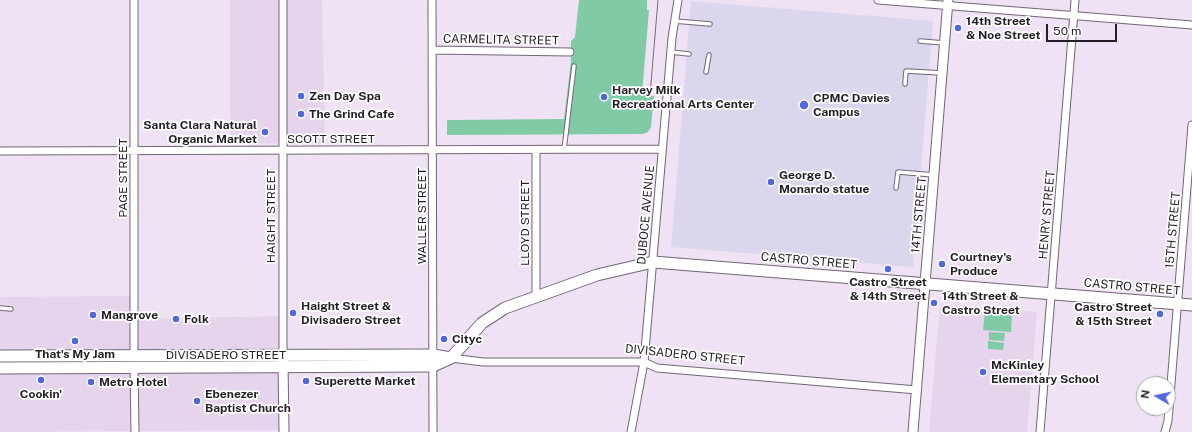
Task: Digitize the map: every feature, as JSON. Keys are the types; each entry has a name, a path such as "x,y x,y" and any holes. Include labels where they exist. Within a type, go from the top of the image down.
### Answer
{"main road":[{"name":"CASTRO STREET","path":"451,358 476,329 489,317 505,308 536,295 597,275 653,262 1192,305"},
{"name":"DIVISADERO STREET","path":"0,356 283,356 433,361"},
{"name":"DIVISADERO STREET","path":"0,368 284,368 433,361 451,358"}],"street":[{"name":"PAGE STREET","path":"134,0 134,356"},
{"name":"HAIGHT STREET","path":"283,0 284,432"},
{"name":"WALLER STREET","path":"432,0 433,432"},
{"name":"DUBOCE AVENUE","path":"631,432 644,362 671,52 678,0"},
{"path":"878,0 948,3 1074,16 1192,25"},
{"name":"HENRY STREET","path":"1040,432 1075,0"},
{"name":"14TH STREET","path":"913,432 948,3"},
{"name":"CARMELITA STREET","path":"432,50 570,52"},
{"name":"15TH STREET","path":"1165,432 1168,421 1192,125"},
{"name":"SCOTT STREET","path":"0,151 662,149"},
{"name":"LLOYD STREET","path":"536,150 536,295"},
{"name":"DIVISADERO STREET","path":"451,358 483,362 644,362 658,368 917,390"},
{"path":"134,368 135,432"}],"lane":[{"path":"674,21 710,24"},
{"path":"920,41 944,43"},
{"path":"671,52 689,54"},
{"path":"706,72 709,55"},
{"path":"564,150 574,66"},
{"path":"904,84 906,71 942,73"},
{"path":"896,188 898,172 934,175"},
{"path":"0,308 11,309"}],"shaded area":[{"path":"230,0 322,0 325,144 230,143"},
{"name":"CPMC Davies Campus","path":"691,1 933,21 913,267 671,247"},
{"path":"134,296 135,319 283,316 284,430 0,432 0,297"},
{"name":"McKinley Elementary School","path":"940,304 1037,312 1027,432 929,432"}],"green space":[{"path":"579,0 647,0 647,10 649,10 642,94 654,96 651,127 648,132 643,134 447,135 447,120 564,119 571,61 571,41 575,37"},
{"path":"985,312 1012,315 1011,332 983,330"},
{"path":"989,332 1005,333 1004,341 989,340"},
{"path":"988,341 1004,343 1003,350 988,349"}],"tram line":[{"path":"650,95 658,0"}],"place":[{"name":"14th Street & Noe Street","path":"958,28"},
{"name":"Zen Day Spa","path":"301,96"},
{"name":"Harvey Milk Recreational Arts Center","path":"604,97"},
{"name":"CPMC Davies Campus","path":"804,105"},
{"name":"The Grind Cafe","path":"301,114"},
{"name":"Santa Clara Natural Organic Market","path":"265,132"},
{"name":"George D. Monardo statue","path":"771,182"},
{"name":"Courtney's Produce","path":"942,264"},
{"name":"Castro Street & 14th Street","path":"888,269"},
{"name":"14th Street & Castro Street","path":"934,303"},
{"name":"Haight Street & Divisadero Street","path":"293,313"},
{"name":"Castro Street & 15th Street","path":"1160,314"},
{"name":"Mangrove","path":"93,315"},
{"name":"Folk","path":"176,319"},
{"name":"Cityc","path":"444,339"},
{"name":"That's My Jam","path":"75,341"},
{"name":"McKinley Elementary School","path":"983,372"},
{"name":"Cookin'","path":"41,380"},
{"name":"Superette Market","path":"306,381"},
{"name":"Metro Hotel","path":"91,382"},
{"name":"Ebenezer Baptist Church","path":"197,401"}]}
